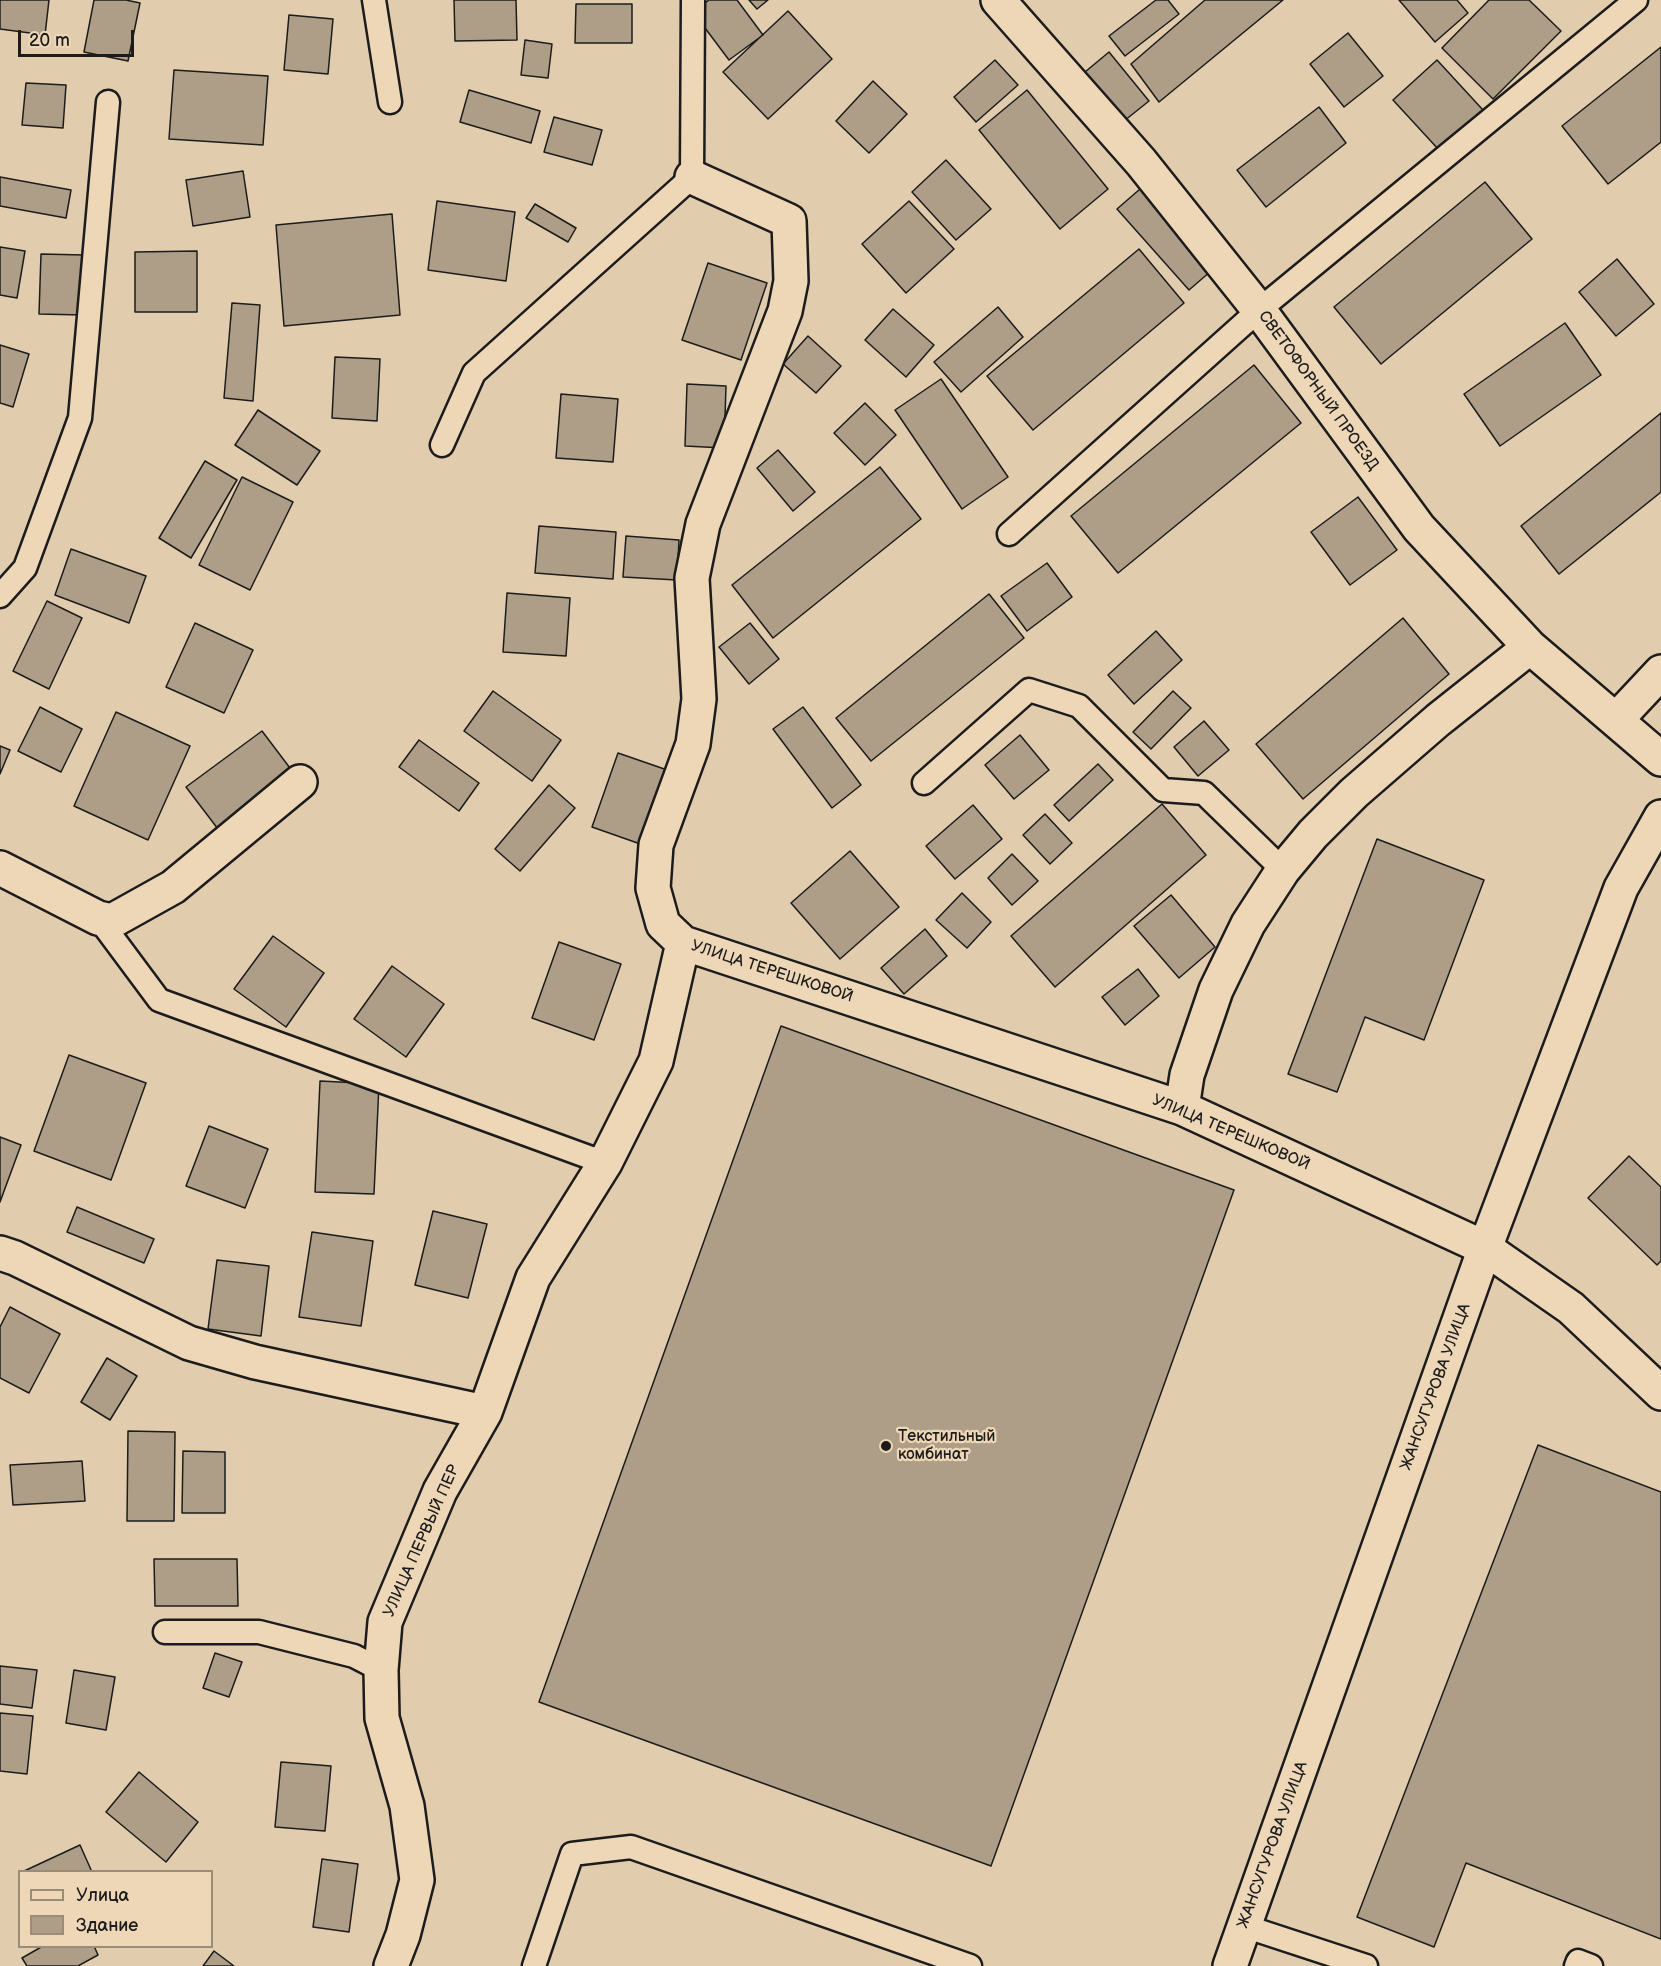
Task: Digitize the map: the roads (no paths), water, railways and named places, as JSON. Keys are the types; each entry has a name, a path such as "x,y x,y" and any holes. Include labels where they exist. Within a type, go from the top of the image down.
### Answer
{"street":[{"name":"СВЕТОФОРНЫЙ ПРОЕЗД","path":"998,0 1141,162 1259,310 1419,528 1530,647 1661,759"},
{"path":"683,943 663,924 653,888 656,845 693,744 699,699 692,578 703,524 785,311 791,281 789,221 692,177"},
{"path":"1182,1108 1187,1075 1216,990 1248,924 1283,870 1313,834 1354,793 1438,720 1530,647"},
{"path":"1616,720 1661,672"},
{"path":"0,868 98,918 112,921 173,887 300,782"},
{"name":"ЖАНСУГУРОВА УЛИЦА","path":"1230,1966 1485,1248 1621,888 1661,817"},
{"name":"УЛИЦА ТЕРЕШКОВОЙ","path":"683,943 1182,1108 1485,1248 1571,1308 1661,1393"},
{"name":"УЛИЦА ПЕРВЫЙ ПЕР","path":"391,1966 403,1935 417,1880 407,1806 382,1718 381,1670 386,1622 441,1491 485,1412 533,1278 605,1163 656,1061 683,943"},
{"path":"0,1253 15,1258 189,1343 255,1362 485,1412"}],"lane":[{"path":"374,0 390,102"},
{"path":"442,445 474,373 692,177 693,0"},
{"path":"1009,534 1259,310 1636,0"},
{"path":"0,596 26,568 80,418 108,102"},
{"path":"924,783 1029,690 1079,706 1163,790 1204,793 1283,870"},
{"path":"98,918 159,1000 605,1163"},
{"path":"165,1632 259,1632 354,1656 381,1670"},
{"path":"534,1966 572,1854 631,1847 970,1966"},
{"path":"1244,1926 1366,1966"},
{"path":"1576,1966 1578,1961 1591,1966"}],"place":[{"name":"Текстильный комбинат","path":"886,1446"}]}
